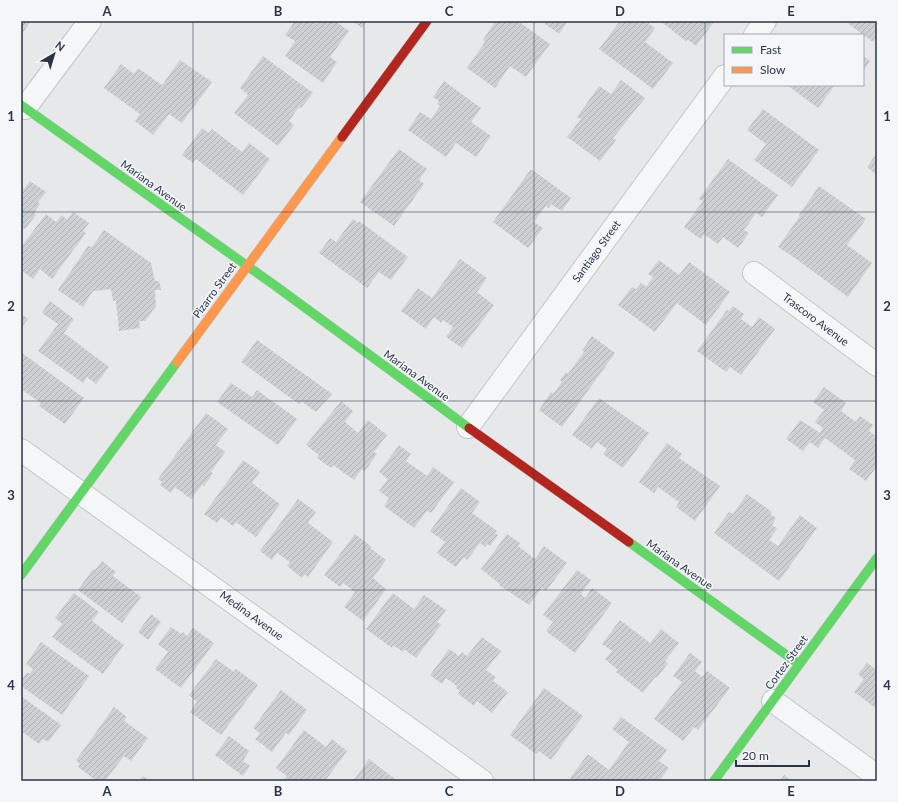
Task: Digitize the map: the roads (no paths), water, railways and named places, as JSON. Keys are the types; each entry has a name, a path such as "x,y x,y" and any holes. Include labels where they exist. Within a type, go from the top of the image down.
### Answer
{"street":[{"path":"23,106 90,21"},
{"name":"Pizarro Street","path":"21,575 427,21"},
{"path":"756,34 765,21"},
{"name":"Santiago Street","path":"468,426 724,77"},
{"name":"Mariana Avenue","path":"23,106 799,664"},
{"name":"Trascoro Avenue","path":"754,273 877,365"},
{"name":"Medina Avenue","path":"21,450 482,781"},
{"name":"Cortez Street","path":"714,781 877,558"},
{"path":"772,700 877,776"}]}
